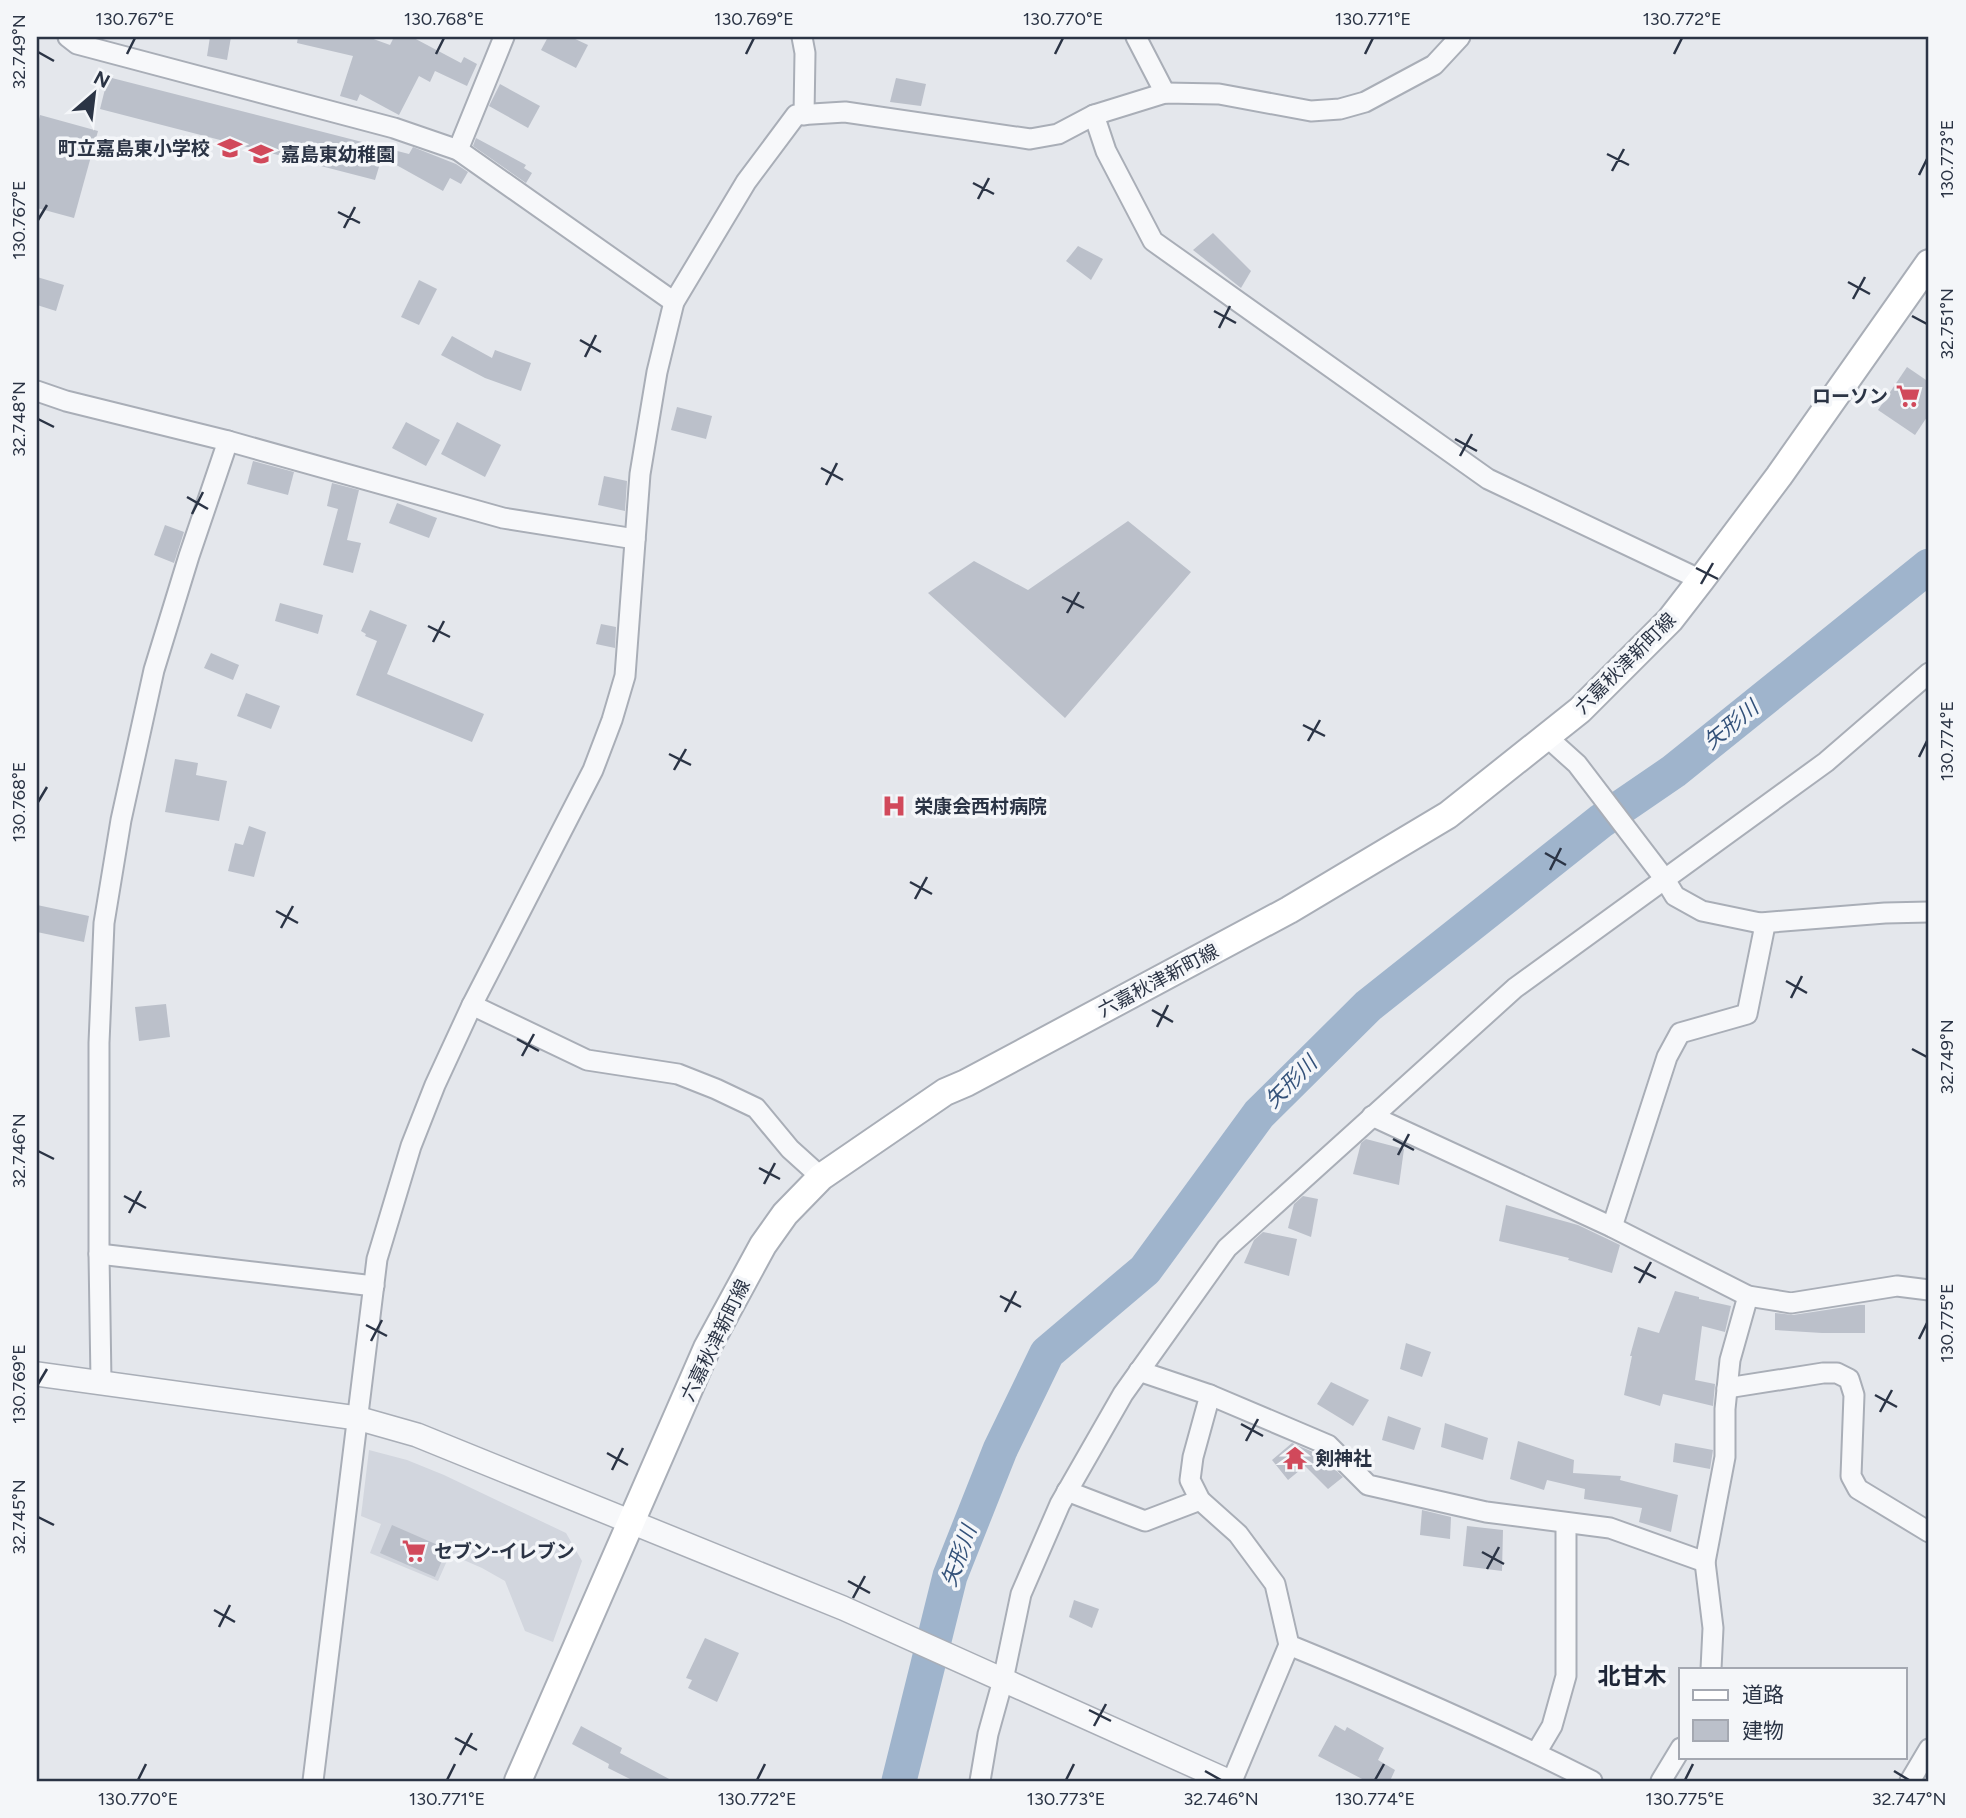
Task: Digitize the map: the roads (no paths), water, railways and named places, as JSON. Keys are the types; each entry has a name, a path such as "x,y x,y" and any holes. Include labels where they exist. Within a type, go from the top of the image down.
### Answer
{"main road":[{"name":"六嘉秋津新町線","path":"518,1781 707,1348 757,1257 785,1214 821,1177 945,1091 965,1083 1289,911 1448,814 1580,710 1661,629 1701,580 1779,477 1929,263"}],"street":[{"path":"68,37 78,44 394,128 458,150 674,303"},
{"path":"458,150 504,37"},
{"path":"802,37 805,53 804,115"},
{"path":"1136,37 1165,93"},
{"path":"313,1781 377,1259 411,1146 435,1085 472,1005 593,770 612,720 625,676 640,474 657,372 674,303 746,182 796,116 845,112 1030,139 1058,134 1094,115 1165,93 1219,94 1311,111 1340,109 1365,103 1434,65 1460,37"},
{"path":"1094,115 1106,151 1153,241 1488,480 1701,580"},
{"path":"37,391 503,518 635,539"},
{"path":"102,1381 99,1043 104,923 121,820 154,670 228,441"},
{"path":"980,1781 988,1734 1003,1680 1021,1594 1067,1491 1123,1394 1227,1248 1515,988 1826,762 1929,674"},
{"path":"1547,737 1577,764 1675,896 1703,911 1760,923 1929,912"},
{"path":"1612,1227 1667,1057 1681,1033 1747,1014 1764,929 1760,923"},
{"path":"472,1005 587,1060 678,1074 756,1108 790,1149 821,1177"},
{"path":"1373,1116 1612,1227 1748,1296 1791,1303 1897,1286 1929,1290"},
{"path":"99,1254 374,1286"},
{"path":"1711,1668 1713,1628 1705,1562 1725,1457 1730,1360 1748,1296"},
{"path":"1139,1371 1210,1395 1328,1445 1368,1485 1486,1512 1610,1528 1705,1562"},
{"path":"1727,1388 1823,1373 1837,1373 1849,1379 1854,1395 1851,1476 1858,1489 1929,1532"},
{"path":"37,1374 356,1418 417,1435 843,1608 1224,1780 1289,1645 1275,1584 1238,1534 1200,1500 1191,1480 1193,1457 1210,1395"},
{"path":"1067,1491 1145,1521 1200,1500"},
{"path":"1536,1753 1552,1726 1566,1676 1566,1523"},
{"path":"1289,1645 1371,1678 1592,1781"},
{"path":"1910,1781 1929,1749"},
{"path":"1661,1781 1679,1751"}],"waterway":[{"name":"矢形川","path":"899,1781 950,1576 1000,1450 1047,1353 1145,1270 1259,1114 1368,1006 1601,821 1674,771 1929,566"}],"place":[{"name":"町立嘉島東小学校","path":"230,148"},
{"name":"嘉島東幼稚園","path":"261,154"},
{"name":"ローソン","path":"1908,396"},
{"name":"栄康会西村病院","path":"894,806"},
{"name":"剣神社","path":"1295,1458"},
{"name":"セブン-イレブン","path":"414,1551"}],"district":[{"name":"北甘木","path":"1632,1676"}]}
